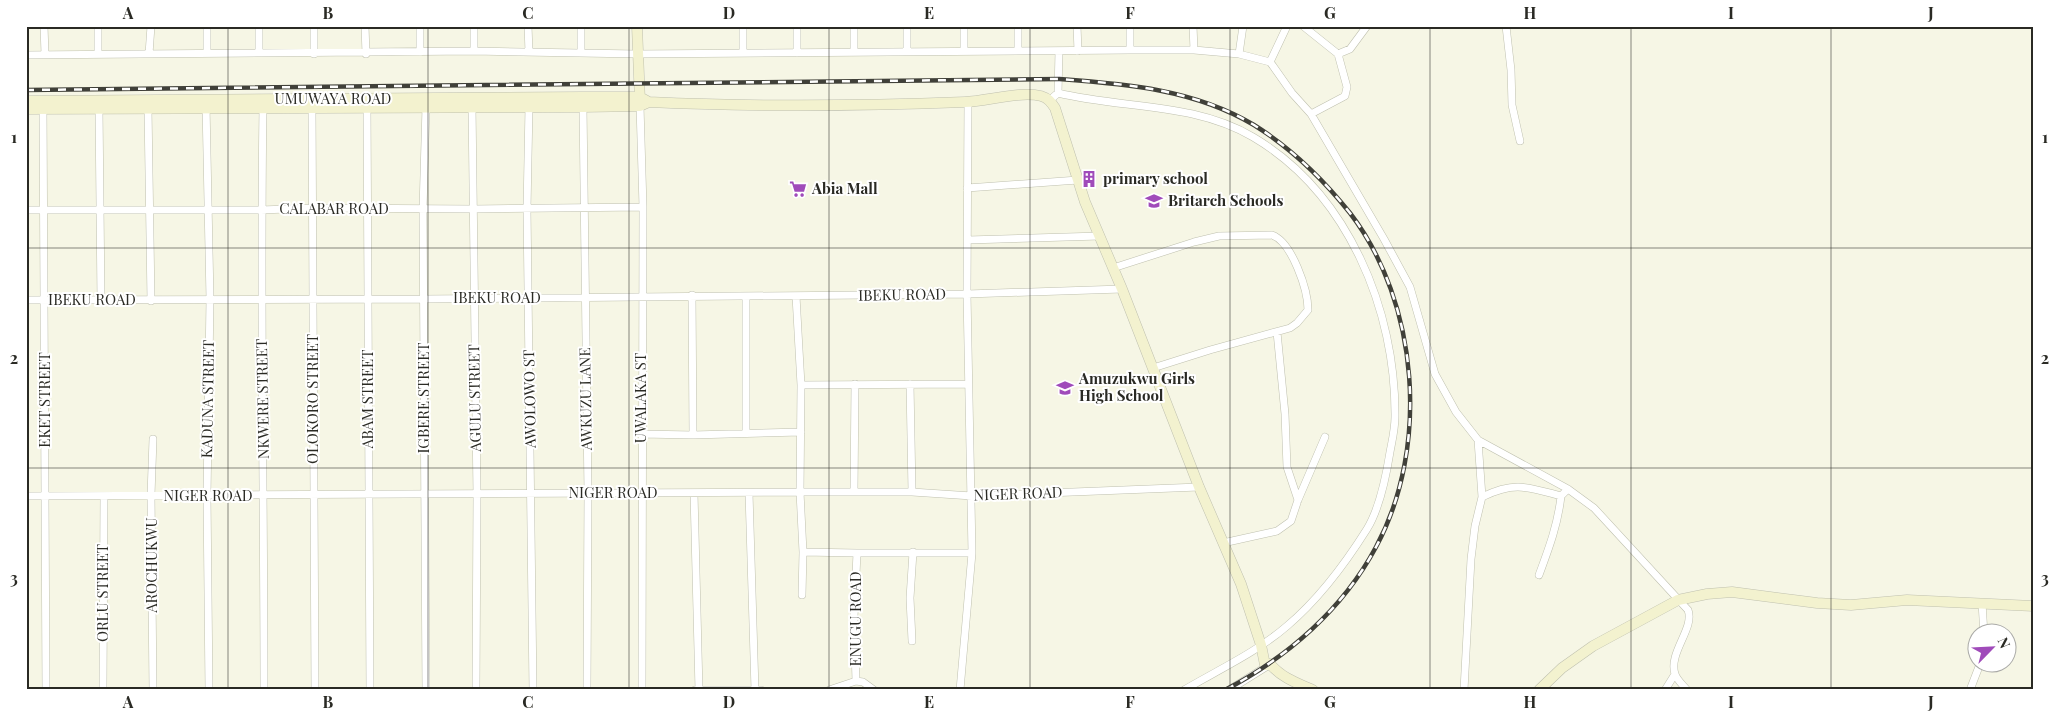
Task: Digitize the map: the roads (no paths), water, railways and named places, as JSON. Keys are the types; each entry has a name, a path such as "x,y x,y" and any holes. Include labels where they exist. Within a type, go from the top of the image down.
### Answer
{"street":[{"path":"44,26 44,54"},
{"path":"98,26 98,54"},
{"path":"149,54 151,26"},
{"path":"207,26 207,53"},
{"path":"259,26 259,53"},
{"path":"314,26 314,54"},
{"path":"366,26 366,54"},
{"path":"420,26 420,52"},
{"path":"474,26 474,51"},
{"path":"528,26 528,52"},
{"path":"581,26 581,53"},
{"path":"637,26 637,54 643,102 728,106 787,106 968,102 1027,95 1132,104 1181,111 1222,121 1272,148 1299,172 1334,212 1355,248 1375,293 1385,326 1392,360 1395,419 1386,480 1369,527 1335,577 1287,626 1261,645 1184,690"},
{"path":"743,26 743,53"},
{"path":"797,26 797,53"},
{"path":"854,26 854,52"},
{"path":"907,26 907,52"},
{"path":"964,26 964,51"},
{"path":"1018,26 1018,50"},
{"path":"1077,26 1078,51"},
{"path":"1130,26 1130,50"},
{"path":"1193,26 1194,50"},
{"path":"1239,54 1243,26"},
{"path":"1270,62 1287,26"},
{"path":"1304,26 1338,54 1347,88 1345,96 1311,114"},
{"path":"1338,54 1350,48 1367,26"},
{"path":"1506,26 1511,70 1512,105 1520,141"},
{"path":"26,55 366,54 474,51 637,54 1194,50 1239,54 1270,62 1292,93 1311,114 1410,287 1435,374 1456,412 1478,440 1568,489 1594,508 1688,610 1690,614 1674,663 1675,674 1687,690"},
{"path":"1060,51 1054,97 1078,180 1199,487 1241,584 1261,645 1265,665 1270,664"},
{"name":"UMUWAYA ROAD","path":"26,101 43,105 99,109 206,104 263,108 312,108 367,103 426,107 583,107 643,102"},
{"name":"UMUWAYA ROAD","path":"26,109 43,105 643,102"},
{"name":"UWALAKA ST","path":"642,690 643,102"},
{"path":"960,690 972,553 967,294 968,102"},
{"name":"ABAM STREET","path":"367,103 370,690"},
{"name":"KADUNA STREET","path":"206,104 210,299 207,496 209,690"},
{"name":"EKET STREET","path":"43,105 46,690"},
{"name":"AGULU STREET","path":"472,106 477,495 476,690"},
{"name":"IGBERE STREET","path":"426,107 424,209 426,690"},
{"name":"AWOLOWO ST","path":"529,107 527,209 533,690"},
{"name":"AWKUZU LANE","path":"583,107 588,493 587,690"},
{"path":"148,108 151,301"},
{"name":"NKWERE STREET","path":"263,108 261,300 264,690"},
{"name":"OLOKORO STREET","path":"312,108 313,496 316,690"},
{"path":"99,109 101,301"},
{"path":"967,188 1078,180"},
{"name":"CALABAR ROAD","path":"26,210 261,210 313,208 474,210 643,207"},
{"path":"1113,268 1219,236 1272,235 1277,236 1286,246 1298,271 1305,290 1308,310 1298,323 1276,332 1153,368"},
{"path":"968,240 1100,236"},
{"name":"IBEKU ROAD","path":"26,300 151,301 210,299 584,298 692,295 796,296 967,294 1122,289"},
{"path":"692,295 693,435"},
{"path":"746,296 746,434"},
{"path":"796,296 801,385 800,492 803,552 802,595"},
{"path":"1276,332 1285,414 1286,467 1298,500"},
{"path":"854,492 855,384"},
{"path":"910,384 912,492"},
{"path":"801,385 968,384"},
{"path":"641,434 693,435 801,432"},
{"path":"1223,543 1277,531 1291,521 1325,437"},
{"name":"AROCHUKWU","path":"153,439 151,495 153,690"},
{"path":"1464,690 1470,567 1475,526 1482,497 1478,440"},
{"path":"1482,497 1496,490 1529,486 1561,496"},
{"name":"NIGER ROAD","path":"26,496 313,496 694,492 912,492 972,496 1199,487"},
{"path":"1539,575 1554,538 1561,496 1568,489"},
{"path":"694,492 699,690"},
{"path":"749,493 755,690"},
{"name":"ORLU STREET","path":"103,690 104,496"},
{"name":"ENUGU ROAD","path":"803,552 857,553 854,617 856,681 829,690"},
{"path":"912,641 910,598 913,552"},
{"path":"857,553 972,553"},
{"path":"1539,690 1562,668 1593,646 1678,600 1707,594 1732,592 1816,603 1843,604 1907,600 2033,606"},
{"path":"1982,603 1983,624"},
{"path":"1228,690 1270,664"},
{"path":"1270,664 1276,672 1287,679 1313,690"},
{"path":"1665,690 1675,674"},
{"path":"1970,690 1976,674"},
{"path":"856,681 863,682 874,690"},
{"path":"695,690 761,690"}],"railway":[{"path":"26,90 1059,79 1159,90 1208,103 1231,113 1268,134 1306,165 1350,213 1373,249 1391,289 1403,332 1409,376 1410,421 1404,465 1393,508 1376,547 1363,570 1330,611 1292,647 1225,690"}],"place":[{"name":"primary school","path":"1089,179"},
{"name":"Abia Mall","path":"798,189"},
{"name":"Britarch Schools","path":"1154,201"},
{"name":"Amuzukwu Girls High School","path":"1065,388"}]}
